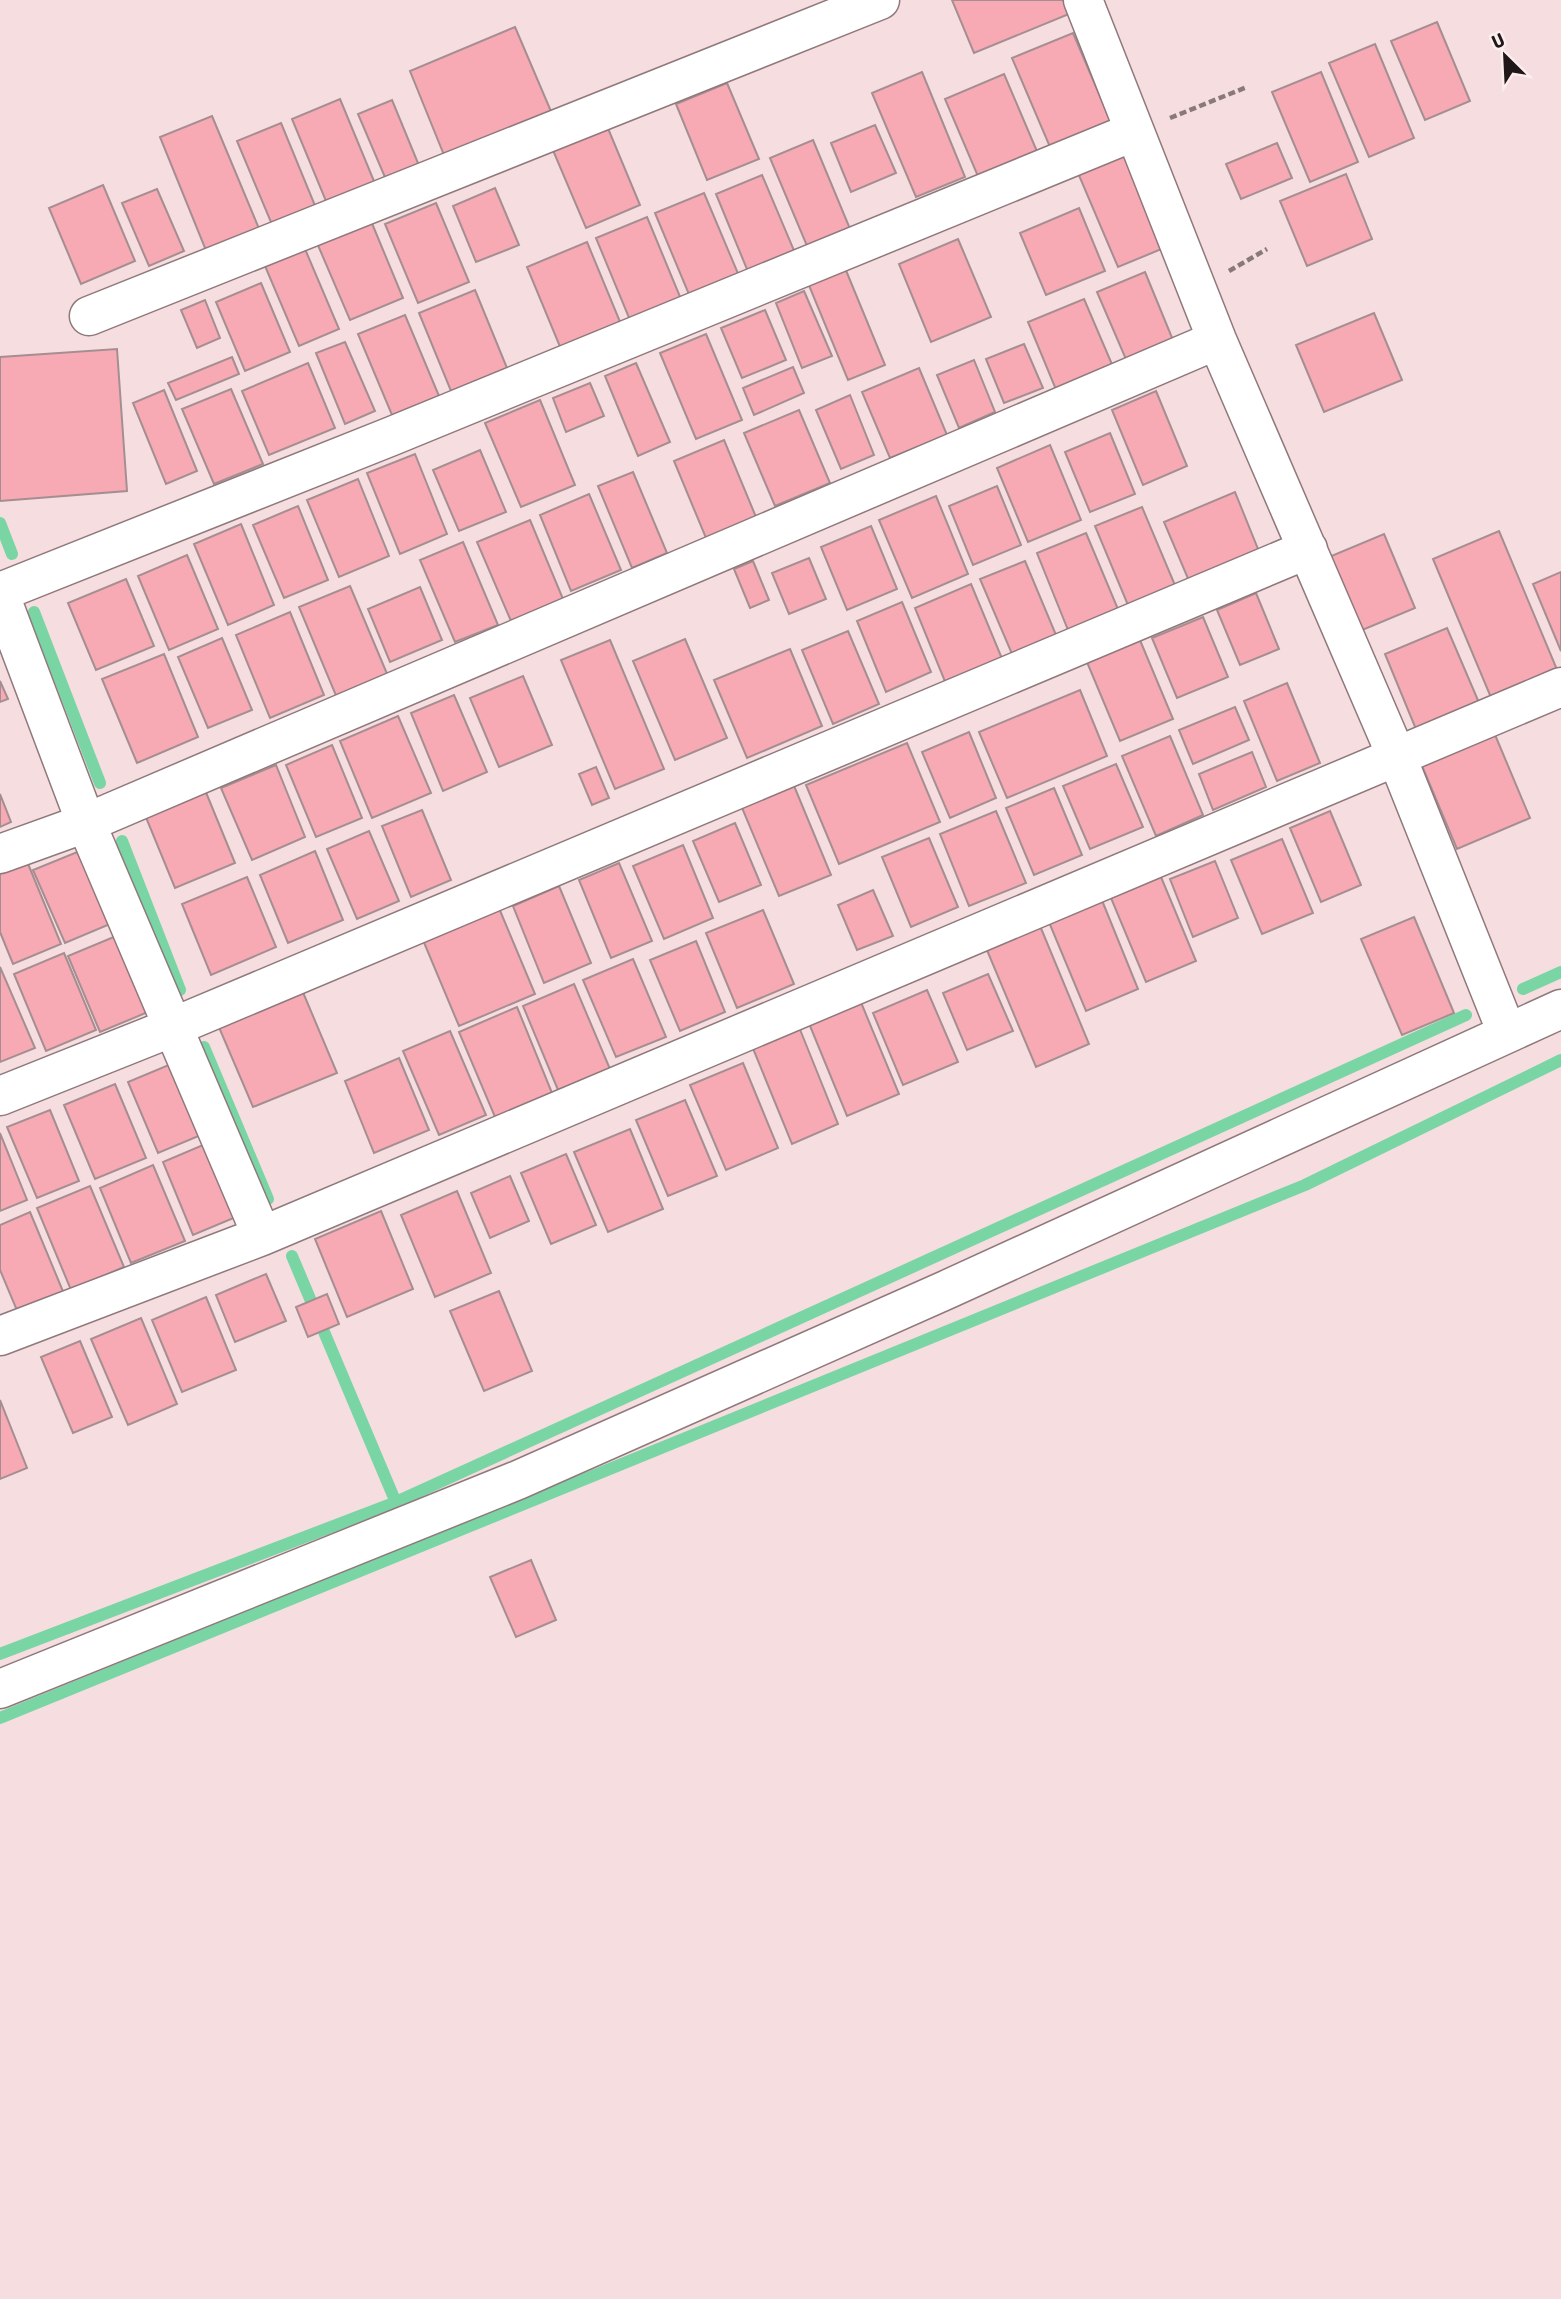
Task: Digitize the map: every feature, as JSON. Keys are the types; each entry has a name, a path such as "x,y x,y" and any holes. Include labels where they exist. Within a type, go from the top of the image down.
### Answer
{"street":[{"path":"89,316 880,0"},
{"path":"1083,0 1217,340 1396,755 1507,1033"},
{"path":"262,1236 86,822 0,594 418,426 1133,132"},
{"path":"0,855 86,822 1217,340"},
{"path":"0,1096 173,1027 1308,549"},
{"path":"0,1336 262,1236 1561,687"},
{"path":"0,1689 518,1480 958,1284 1561,1009"}],"path":[{"path":"1133,132 1247,87"}],"building":[{"path":"952,0 1063,0 1069,14 974,53"},
{"path":"1437,22 1470,101 1425,120 1391,41"},
{"path":"515,27 553,116 446,160 410,71"},
{"path":"1073,33 1111,122 1050,147 1012,58"},
{"path":"1375,44 1414,138 1369,157 1329,63"},
{"path":"922,72 965,177 916,197 872,93"},
{"path":"1321,72 1358,162 1310,182 1272,92"},
{"path":"1004,74 1039,156 980,181 945,99"},
{"path":"727,83 759,159 707,180 676,104"},
{"path":"340,99 376,186 328,206 292,119"},
{"path":"392,100 420,168 387,182 358,114"},
{"path":"212,116 260,231 207,253 160,137"},
{"path":"281,123 316,208 273,227 237,141"},
{"path":"875,125 896,173 851,192 831,143"},
{"path":"607,126 640,205 586,228 552,148"},
{"path":"813,140 853,236 810,253 770,158"},
{"path":"1277,143 1292,178 1241,199 1226,164"},
{"path":"1136,148 1176,243 1118,267 1078,173"},
{"path":"1346,174 1372,239 1307,266 1280,201"},
{"path":"762,175 798,260 751,279 716,194"},
{"path":"103,185 135,261 81,284 49,208"},
{"path":"495,188 519,245 476,262 453,206"},
{"path":"157,189 184,251 149,266 122,203"},
{"path":"704,193 742,283 693,304 655,213"},
{"path":"436,203 469,282 418,303 385,224"},
{"path":"1079,208 1105,271 1046,295 1020,233"},
{"path":"647,217 683,304 632,325 596,238"},
{"path":"371,221 403,298 350,320 317,243"},
{"path":"958,239 991,317 931,342 899,264"},
{"path":"587,242 623,329 563,354 527,267"},
{"path":"305,249 339,329 299,346 265,266"},
{"path":"845,268 885,365 848,380 808,283"},
{"path":"1145,272 1175,345 1128,364 1097,292"},
{"path":"261,283 290,352 245,371 216,302"},
{"path":"475,290 507,368 451,391 419,313"},
{"path":"804,291 832,356 802,368 776,303"},
{"path":"1084,299 1114,369 1057,392 1028,322"},
{"path":"205,300 220,338 197,348 181,310"},
{"path":"765,310 786,360 742,378 721,328"},
{"path":"1374,313 1402,380 1324,412 1296,345"},
{"path":"405,315 439,396 392,415 358,334"},
{"path":"706,334 742,420 696,439 660,353"},
{"path":"345,342 375,411 345,424 316,353"},
{"path":"1024,344 1043,388 1004,403 986,359"},
{"path":"117,349 127,491 0,501 0,357"},
{"path":"232,357 239,374 176,400 168,383"},
{"path":"974,360 995,412 959,428 937,375"},
{"path":"308,363 335,428 269,455 242,391"},
{"path":"636,363 670,442 638,456 605,376"},
{"path":"793,367 804,393 754,415 743,388"},
{"path":"919,368 947,435 890,458 862,392"},
{"path":"590,383 604,416 566,432 553,398"},
{"path":"231,389 263,464 214,484 182,409"},
{"path":"164,390 197,471 166,484 133,403"},
{"path":"1156,391 1187,466 1143,485 1112,410"},
{"path":"850,395 874,455 841,469 816,410"},
{"path":"540,400 575,485 521,507 485,423"},
{"path":"799,410 830,483 775,506 744,433"},
{"path":"1110,433 1135,494 1090,512 1065,452"},
{"path":"724,440 756,517 706,538 674,461"},
{"path":"1050,445 1081,520 1028,542 997,468"},
{"path":"480,450 506,512 459,531 433,470"},
{"path":"415,454 447,534 400,554 367,473"},
{"path":"633,472 667,553 632,568 598,486"},
{"path":"358,479 389,556 339,577 307,500"},
{"path":"997,486 1021,545 973,565 949,506"},
{"path":"1235,492 1262,559 1192,588 1164,522"},
{"path":"589,494 621,570 571,591 540,515"},
{"path":"936,496 968,574 912,598 879,520"},
{"path":"298,506 328,580 284,598 253,525"},
{"path":"1142,507 1177,590 1130,610 1095,526"},
{"path":"530,520 563,599 511,621 477,542"},
{"path":"241,524 274,605 228,625 194,544"},
{"path":"871,526 897,589 847,610 821,547"},
{"path":"1499,531 1558,672 1492,700 1433,559"},
{"path":"1086,533 1120,614 1070,635 1037,553"},
{"path":"1384,534 1415,608 1360,631 1329,557"},
{"path":"463,542 498,625 455,642 420,560"},
{"path":"187,555 218,629 169,650 138,576"},
{"path":"809,558 826,599 789,614 772,573"},
{"path":"753,561 769,600 750,608 734,569"},
{"path":"1025,561 1056,635 1012,654 980,579"},
{"path":"1561,572 1561,651 1533,584"},
{"path":"126,579 154,646 96,670 68,603"},
{"path":"971,584 1003,661 946,684 915,608"},
{"path":"350,586 388,676 337,698 299,607"},
{"path":"420,587 442,640 390,662 368,609"},
{"path":"1256,593 1279,649 1240,665 1217,610"},
{"path":"902,602 931,672 886,692 857,621"},
{"path":"290,612 324,695 270,718 236,635"},
{"path":"1203,617 1228,677 1177,698 1152,638"},
{"path":"1447,628 1483,712 1420,739 1385,654"},
{"path":"848,631 879,704 833,724 802,650"},
{"path":"1137,633 1173,719 1120,741 1084,655"},
{"path":"222,638 252,710 208,728 178,657"},
{"path":"685,639 727,738 675,760 633,661"},
{"path":"610,640 664,769 615,789 561,660"},
{"path":"790,649 822,726 747,758 714,680"},
{"path":"164,654 198,737 137,763 102,679"},
{"path":"523,676 552,745 499,767 470,698"},
{"path":"0,681 8,699 0,702"},
{"path":"1287,683 1320,763 1277,781 1244,701"},
{"path":"1080,690 1107,756 1007,798 979,732"},
{"path":"454,695 487,772 443,791 411,713"},
{"path":"1235,707 1249,740 1193,764 1179,730"},
{"path":"398,716 431,793 372,818 340,741"},
{"path":"1493,730 1530,818 1457,849 1420,761"},
{"path":"969,732 996,798 950,818 922,752"},
{"path":"1170,736 1203,815 1156,836 1122,756"},
{"path":"907,743 940,822 839,864 806,785"},
{"path":"332,745 362,818 316,837 286,765"},
{"path":"1252,752 1266,787 1213,810 1199,774"},
{"path":"1116,764 1143,827 1090,849 1063,786"},
{"path":"276,765 305,837 252,860 221,788"},
{"path":"596,767 609,798 592,805 579,774"},
{"path":"792,781 831,875 779,896 740,803"},
{"path":"1054,788 1082,855 1034,875 1006,808"},
{"path":"205,790 235,863 175,888 145,815"},
{"path":"0,794 11,822 0,827"},
{"path":"422,810 451,880 411,897 382,826"},
{"path":"996,811 1026,883 969,906 940,834"},
{"path":"1330,811 1361,885 1321,902 1290,828"},
{"path":"735,823 761,885 719,902 693,841"},
{"path":"369,831 399,901 357,919 327,849"},
{"path":"929,838 958,907 911,927 882,857"},
{"path":"1282,839 1313,913 1262,934 1231,860"},
{"path":"683,845 713,918 664,939 633,866"},
{"path":"92,846 122,919 65,943 33,870"},
{"path":"315,851 343,920 288,943 260,875"},
{"path":"24,854 61,944 13,964 0,932 0,864"},
{"path":"1215,861 1238,918 1193,937 1170,879"},
{"path":"619,863 652,941 611,958 579,880"},
{"path":"247,877 276,947 211,975 182,904"},
{"path":"1161,877 1196,961 1146,982 1111,898"},
{"path":"559,886 591,963 544,983 513,906"},
{"path":"873,890 893,936 857,950 838,905"},
{"path":"1099,893 1138,989 1086,1011 1046,915"},
{"path":"496,901 535,994 459,1026 420,933"},
{"path":"763,910 794,984 737,1008 706,933"},
{"path":"1414,917 1454,1013 1402,1035 1361,939"},
{"path":"1038,921 1089,1044 1036,1067 984,943"},
{"path":"128,931 160,1007 100,1032 68,956"},
{"path":"696,941 725,1012 680,1031 650,960"},
{"path":"64,953 96,1030 46,1051 14,974"},
{"path":"633,959 666,1037 616,1057 583,980"},
{"path":"0,967 35,1048 0,1062"},
{"path":"988,974 1013,1031 967,1050 943,993"},
{"path":"574,984 610,1069 558,1090 523,1006"},
{"path":"302,990 337,1073 253,1107 218,1025"},
{"path":"927,990 958,1062 903,1085 873,1013"},
{"path":"860,1000 899,1094 847,1116 808,1021"},
{"path":"517,1007 552,1093 495,1117 459,1032"},
{"path":"799,1027 838,1124 792,1144 752,1046"},
{"path":"450,1031 486,1115 439,1135 403,1051"},
{"path":"399,1058 429,1130 374,1153 345,1081"},
{"path":"183,1059 213,1130 158,1153 128,1082"},
{"path":"743,1063 778,1148 726,1170 690,1085"},
{"path":"115,1084 146,1158 95,1179 64,1105"},
{"path":"685,1100 717,1176 668,1196 636,1120"},
{"path":"50,1110 79,1181 37,1198 7,1127"},
{"path":"630,1129 663,1209 608,1232 574,1152"},
{"path":"0,1133 27,1200 0,1211"},
{"path":"217,1139 248,1212 193,1235 163,1162"},
{"path":"566,1154 596,1225 551,1244 521,1173"},
{"path":"153,1165 185,1241 131,1263 100,1188"},
{"path":"510,1176 529,1221 490,1238 471,1193"},
{"path":"90,1186 124,1267 71,1290 37,1208"},
{"path":"457,1191 491,1273 435,1297 401,1215"},
{"path":"381,1211 413,1289 347,1317 315,1239"},
{"path":"30,1212 67,1301 21,1320 0,1270 0,1225"},
{"path":"266,1274 286,1321 235,1342 216,1295"},
{"path":"499,1291 532,1371 484,1391 450,1311"},
{"path":"327,1294 339,1324 308,1337 296,1307"},
{"path":"206,1297 236,1370 182,1392 152,1320"},
{"path":"141,1318 177,1404 128,1425 91,1339"},
{"path":"80,1341 112,1417 73,1433 41,1357"},
{"path":"0,1400 27,1468 0,1479"},
{"path":"531,1560 556,1620 516,1637 490,1577"}],"waterway":[{"path":"0,523 12,554"},
{"path":"34,612 100,783"},
{"path":"122,841 180,990"},
{"path":"1523,989 1561,972"},
{"path":"0,1654 396,1502 1466,1015"},
{"path":"204,1047 268,1199"},
{"path":"0,1718 1305,1185 1561,1060"},
{"path":"292,1256 397,1505"}]}
